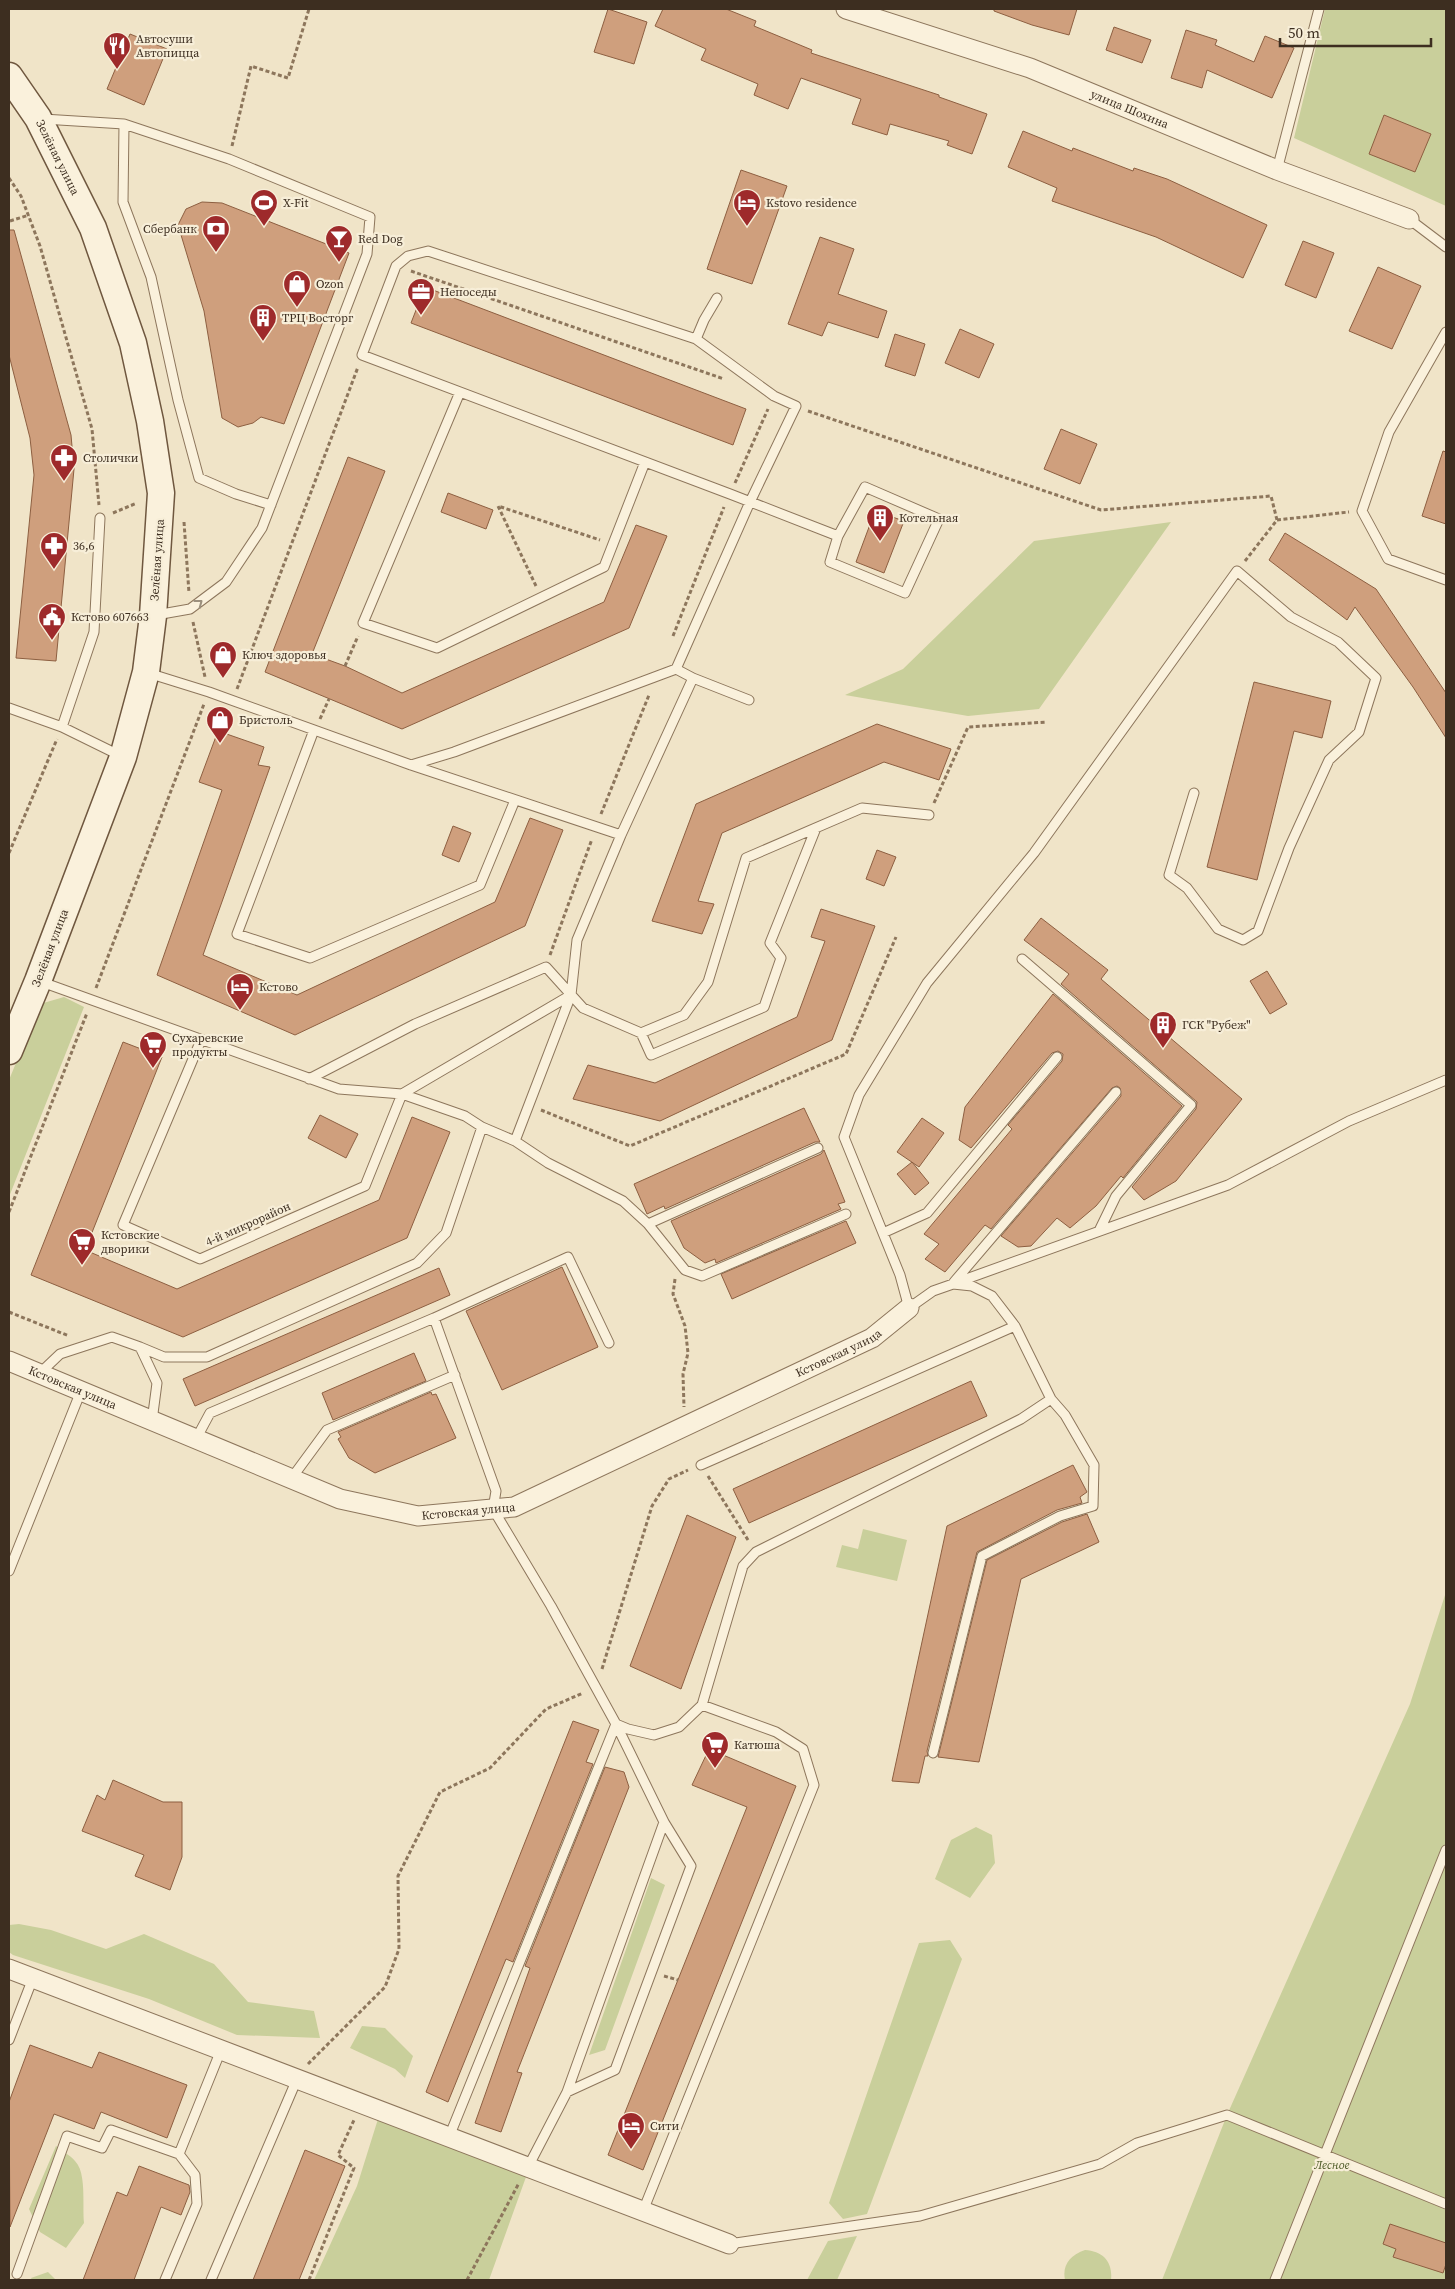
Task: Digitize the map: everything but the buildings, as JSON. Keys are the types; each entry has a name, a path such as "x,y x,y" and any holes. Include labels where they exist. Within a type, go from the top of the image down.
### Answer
{"main road":[{"name":"Зелёная улица","path":"9,76 38,118 93,228 133,343 150,420 161,493 153,616 146,672 123,757 38,981 9,1051"}],"street":[{"name":"улица Шохина","path":"846,9 1030,68 1277,170 1409,219"},
{"name":"Кстовская улица","path":"9,1361 340,1499 418,1516 514,1508 872,1338 909,1308"},
{"path":"9,1968 728,2244"}],"lane":[{"path":"1277,170 1319,9"},
{"path":"38,118 124,124 229,159 370,217 368,254 262,528 226,582 190,609 153,616"},
{"path":"124,124 124,202 151,277 178,400 199,478 236,494 271,505"},
{"path":"1409,219 1446,247"},
{"path":"676,670 750,502 796,406 774,396 696,339 428,250 408,256 396,266 362,355 645,462 750,502 838,536"},
{"path":"696,339 704,320 717,298"},
{"path":"1446,332 1389,432 1362,511 1388,559 1446,580"},
{"path":"460,392 363,623 437,648 604,567 645,462"},
{"path":"865,487 939,519 905,593 830,562 838,536 865,487"},
{"path":"62,727 94,632 100,518"},
{"path":"1194,793 1169,875 1187,888 1218,928 1243,940 1258,931 1289,848 1329,760 1359,732 1376,678 1338,642 1291,617 1237,571 1034,853 927,983 859,1095 844,1137 900,1276 909,1308 934,1291 1228,1185 1349,1121 1446,1080"},
{"path":"410,765 454,752 676,670 749,700"},
{"path":"146,672 209,692 410,765 621,835"},
{"path":"515,1141 571,995 577,940 621,835 693,678"},
{"path":"9,708 62,727 123,757"},
{"path":"314,730 236,934 310,958 480,885 515,800"},
{"path":"641,1033 684,1015 708,982 746,858 862,808 929,815"},
{"path":"309,1078 415,1024 546,967 583,1008 641,1033 651,1056 764,1006 781,958 770,943 816,828"},
{"path":"1022,959 1191,1105 1116,1196 1099,1231"},
{"path":"38,981 339,1089 402,1094 465,1116 482,1127 515,1141 548,1163 623,1201 648,1224 685,1270 702,1276 846,1214"},
{"path":"402,1094 571,995"},
{"name":"4-й микрорайон","path":"201,1040 123,1225 200,1259 365,1186 402,1094"},
{"path":"883,1233 926,1212 1057,1056"},
{"path":"953,1284 1116,1092"},
{"path":"39,1374 60,1354 112,1337 164,1357 207,1357 417,1263 446,1233 482,1127"},
{"path":"648,1224 818,1148"},
{"path":"196,1439 210,1413 434,1318 568,1258 609,1343"},
{"path":"933,1753 982,1556 1060,1516 1093,1506 1094,1465 1064,1415 1051,1400 1015,1326 992,1296 972,1286 953,1284"},
{"path":"434,1318 496,1491 493,1510 551,1606 616,1724 664,1822 691,1866 615,2070 567,2092"},
{"path":"701,1465 1015,1326"},
{"path":"140,1347 157,1383 152,1421"},
{"path":"291,1479 327,1430 455,1376"},
{"path":"9,1571 81,1391"},
{"path":"616,1724 654,1735 679,1727 702,1705 743,1566 756,1552 1020,1419 1051,1400"},
{"path":"644,2211 814,1785 803,1749 776,1732 702,1705"},
{"path":"449,2137 616,1724"},
{"path":"528,2167 567,2092 664,1822"},
{"path":"1275,2280 1446,1850"},
{"path":"9,2040 33,1978"},
{"path":"179,2154 221,2050"},
{"path":"211,2280 297,2079"},
{"path":"728,2244 920,2216 1100,2164 1137,2143 1227,2115 1446,2204"},
{"path":"17,2274 67,2136 102,2148 111,2130 179,2154 195,2175 197,2204 164,2280"}],"path":[{"path":"229,159 251,66 288,78 309,9"},
{"path":"9,178 21,196 40,246 92,429 100,518 161,493"},
{"path":"10,221 29,215"},
{"path":"233,701 362,355"},
{"path":"796,406 1101,510 1271,496 1277,520"},
{"path":"542,597 498,506 612,544"},
{"path":"1237,571 1277,520 1362,511"},
{"path":"9,1212 209,692 190,609 184,520"},
{"path":"345,666 363,623"},
{"path":"314,730 329,699"},
{"path":"929,815 968,727 1047,722"},
{"path":"9,853 62,727"},
{"path":"529,1105 630,1146 846,1054 896,937"},
{"path":"678,1262 673,1294 685,1326 688,1353 683,1374 685,1427"},
{"path":"9,1312 89,1344"},
{"path":"297,2079 312,2058 385,1987 399,1949 398,1876 440,1792 490,1768 546,1709 596,1688 652,1506 670,1479 701,1465 756,1552"},
{"path":"309,2280 354,2168 338,2155 361,2103"},
{"path":"467,2280 528,2167"}],"green space":[{"path":"1325,9 1446,9 1446,206 1294,138"},
{"path":"1171,522 1039,709 968,716 845,695 903,669 1034,541"},
{"path":"64,997 84,1007 9,1197 9,1080 40,1004"},
{"path":"863,1529 907,1540 897,1581 836,1567 842,1545 858,1549"},
{"name":"Лесное","path":"1446,1592 1446,2280 1162,2280 1227,2115 1410,1704"},
{"path":"976,1827 992,1835 995,1863 970,1898 935,1879 951,1840"},
{"path":"651,1878 665,1885 605,2050 589,2055"},
{"path":"19,1924 51,1930 106,1949 144,1934 214,1964 248,2002 314,2011 320,2038 237,2035 149,1999 13,1955 9,1952 9,1925"},
{"path":"950,1940 962,1959 867,2214 843,2219 829,2203 919,1943"},
{"path":"362,2026 385,2028 413,2056 405,2078 395,2069 350,2048"},
{"path":"378,2119 526,2177 489,2280 314,2280 357,2186"},
{"path":"56,2146 79,2166 83,2181 84,2223 66,2248 40,2232 29,2209"},
{"path":"857,2236 837,2280 807,2280 828,2241"},
{"path":"1085,2250 1102,2255 1106,2259 1110,2268 1111,2280 1065,2280 1064,2275 1068,2261"},
{"path":"48,2272 56,2280 32,2280 31,2278"}],"place":[{"name":"Автосуши Автопицца","path":"117,70"},
{"name":"X-Fit","path":"264,227"},
{"name":"Kstovo residence","path":"747,227"},
{"name":"Сбербанк","path":"216,253"},
{"name":"Red Dog","path":"339,263"},
{"name":"Ozon","path":"297,308"},
{"name":"Непоседы","path":"421,316"},
{"name":"ТРЦ Восторг","path":"263,342"},
{"name":"Столички","path":"64,482"},
{"name":"Котельная","path":"880,542"},
{"name":"36,6","path":"54,570"},
{"name":"Кстово 607663","path":"52,641"},
{"name":"Ключ здоровья","path":"223,679"},
{"name":"Бристоль","path":"220,744"},
{"name":"Кстово","path":"240,1011"},
{"name":"ГСК \"Рубеж\"","path":"1163,1049"},
{"name":"Сухаревские продукты","path":"153,1069"},
{"name":"Кстовские дворики","path":"82,1266"},
{"name":"Катюша","path":"715,1769"},
{"name":"Сити","path":"631,2150"}]}
